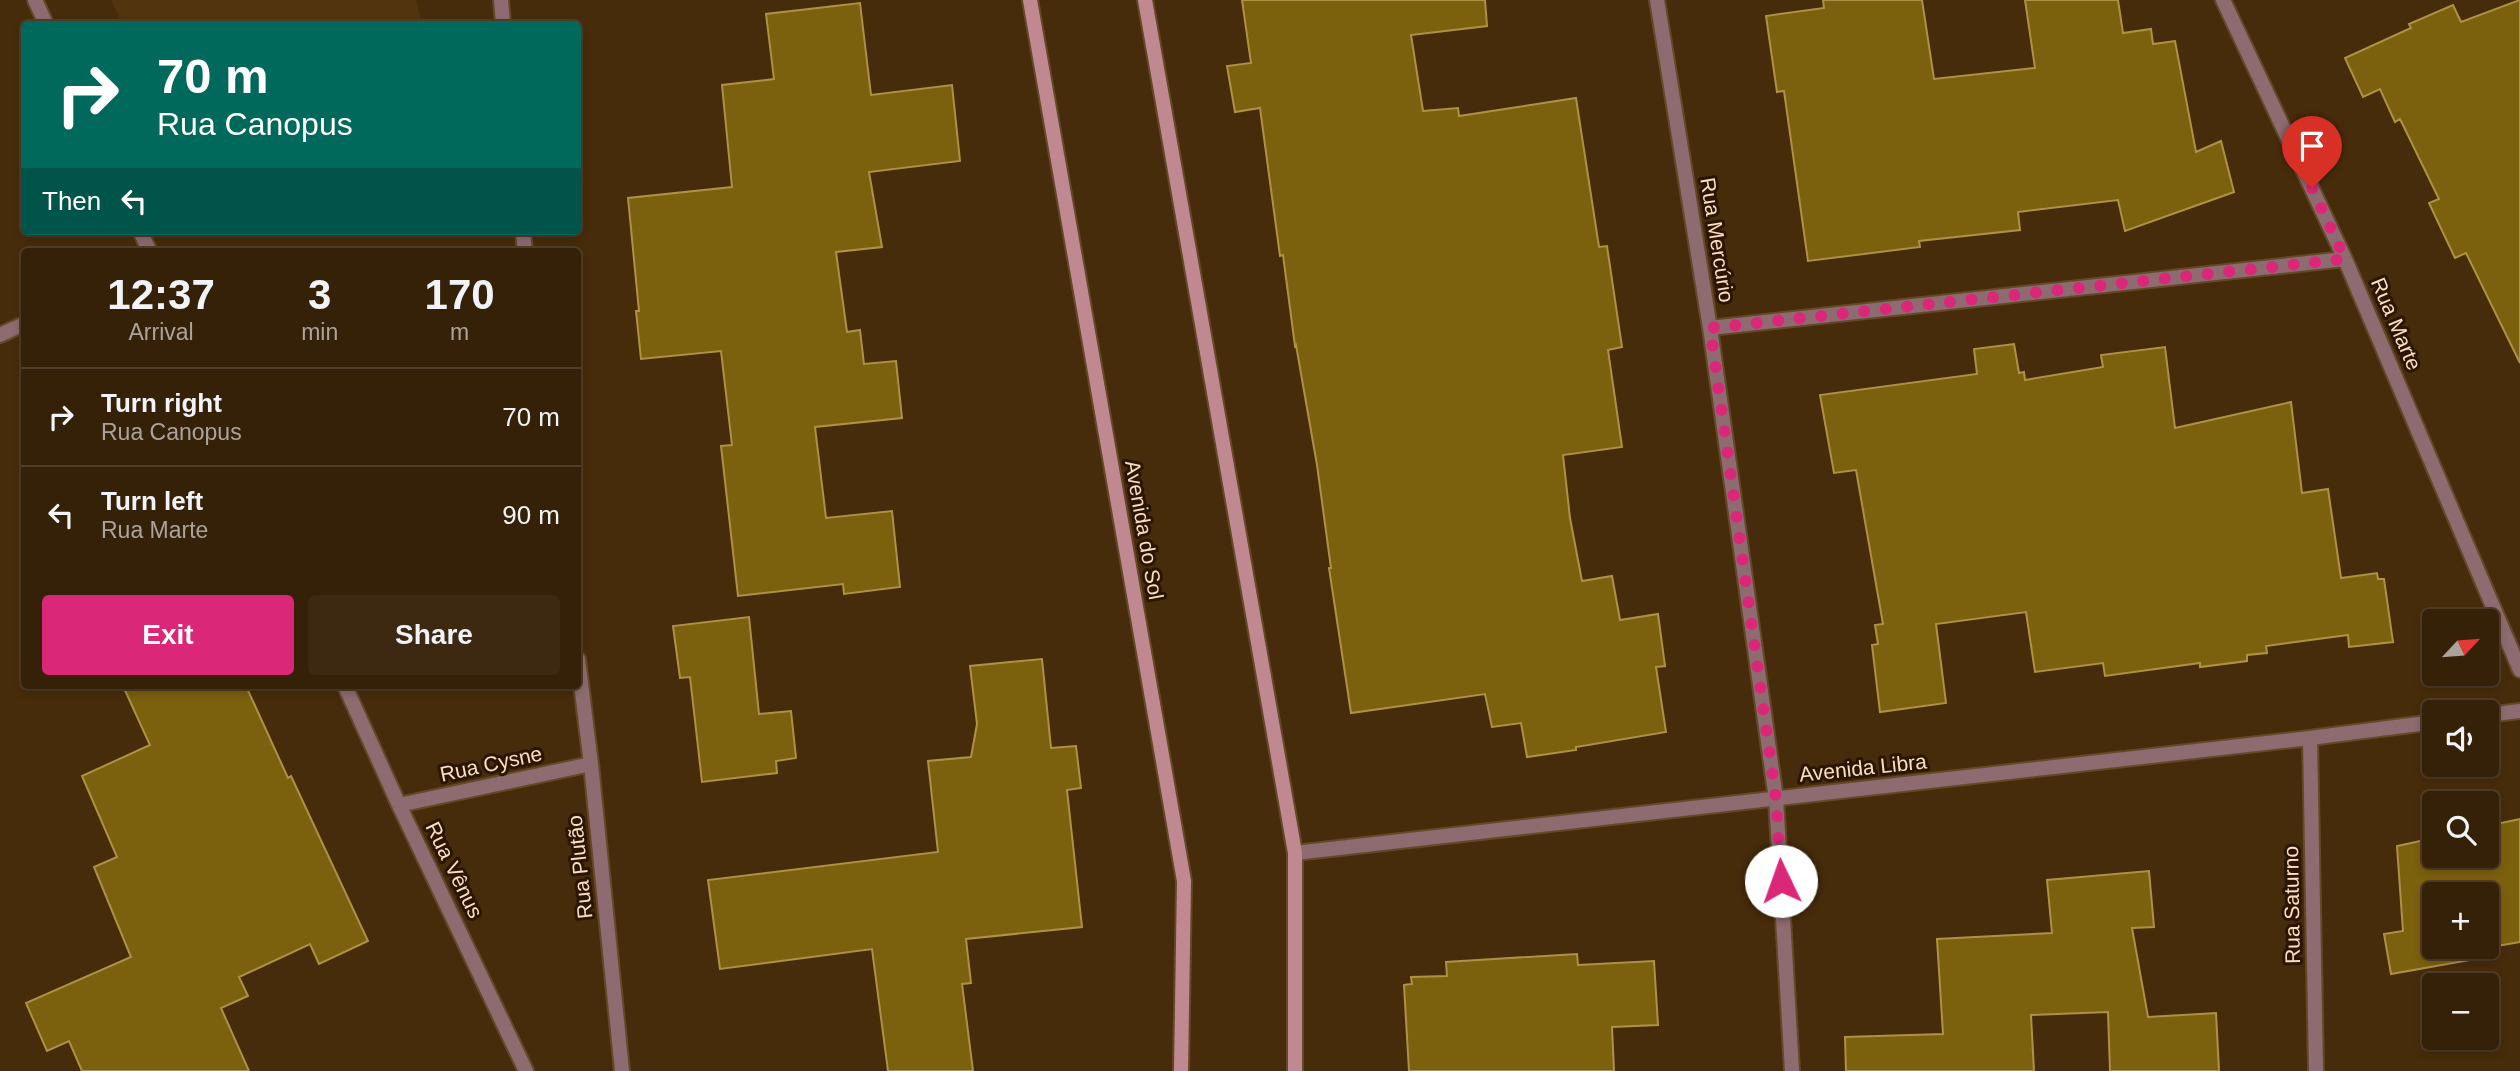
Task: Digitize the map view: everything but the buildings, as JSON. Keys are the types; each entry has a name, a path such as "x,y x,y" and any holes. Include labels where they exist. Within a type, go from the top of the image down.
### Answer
{"street":[{"path":"35,0 45,21"},
{"path":"501,0 503,21"},
{"name":"Avenida do Sol","path":"1030,0 1184,881 1181,1071"},
{"path":"1145,0 1295,853 1295,1071"},
{"name":"Rua Mercúrio","path":"1657,0 1710,328 1776,799 1792,1071"},
{"name":"Rua Marte","path":"2223,0 2345,259 2520,670"},
{"path":"1710,328 2345,259"},
{"path":"0,335 21,325"},
{"name":"Rua Plutão","path":"581,683 621,1071"},
{"name":"Rua Vênus","path":"346,689 526,1071"},
{"path":"2499,714 2520,711"},
{"name":"Avenida Libra","path":"1295,853 2422,724"},
{"name":"Rua Saturno","path":"2310,738 2316,1071"},
{"name":"Rua Cysne","path":"399,805 591,764"}],"shaded area":[{"path":"111,0 416,0 421,21 121,21"}],"route":[{"path":"1781,881 1776,799 1710,328 2345,259 2312,188"}]}
